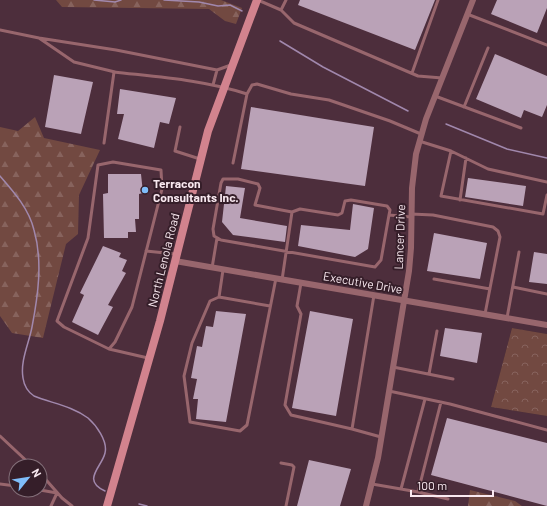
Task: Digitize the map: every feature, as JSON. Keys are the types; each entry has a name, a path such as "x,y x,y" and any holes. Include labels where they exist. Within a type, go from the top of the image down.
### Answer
{"main road":[{"name":"North Lenola Road","path":"107,506 149,359 176,258 200,159 232,64 257,0"}],"street":[{"name":"Lancer Drive","path":"366,506 382,437 411,256 412,177 419,141 434,96 472,0"},
{"name":"Executive Drive","path":"176,258 223,270 547,325"}],"lane":[{"path":"257,0 281,10 294,23 418,76 442,78"},
{"path":"281,10 286,0"},
{"path":"412,73 438,0"},
{"path":"467,14 547,46"},
{"path":"0,30 39,38 116,50 217,70 232,64"},
{"path":"39,38 74,62 115,72 160,76 224,87 247,94"},
{"path":"464,107 488,48"},
{"path":"213,85 217,70"},
{"path":"104,143 115,72"},
{"path":"233,163 247,94 252,85 257,84 291,94 328,100 390,121 421,134"},
{"path":"434,96 521,128"},
{"path":"180,127 175,151 200,159"},
{"path":"419,141 451,151 488,169 547,182"},
{"path":"451,151 441,196 543,214 547,195"},
{"path":"460,200 466,158"},
{"path":"109,349 115,342 132,307 162,189 161,170 113,162 98,165 88,238 57,321 64,327 109,349 149,359"},
{"path":"223,179 238,179 258,184 260,188 255,205 292,212 300,209 338,215 342,213 345,201 351,200 387,206 390,210 381,260 375,267 217,238 214,236 213,229 223,179"},
{"path":"270,306 219,297 210,301 192,343 184,376 190,422 240,431 247,425 270,306 287,251 292,212"},
{"path":"389,215 433,215 495,228 500,237 485,315"},
{"path":"212,268 217,238"},
{"path":"146,251 176,258"},
{"path":"507,318 519,252"},
{"path":"219,297 223,270"},
{"path":"434,280 490,289"},
{"path":"301,283 297,306 301,314 285,405 291,415 382,437"},
{"path":"513,287 547,294"},
{"path":"352,429 374,295"},
{"path":"429,374 437,331"},
{"path":"393,367 452,379"},
{"path":"389,391 425,398 547,430"},
{"path":"401,489 425,398"},
{"path":"418,492 441,402"},
{"path":"0,436 23,458"},
{"path":"281,463 294,467 286,506"},
{"path":"48,482 57,493 72,506"},
{"path":"372,484 448,499"},
{"path":"48,491 57,493"},
{"path":"51,506 57,493"}],"shaded area":[{"path":"0,0 547,0 547,334 512,328 491,407 547,416 547,506 0,506"}],"green space":[{"path":"56,0 221,0 242,8 236,24 225,21 209,9 62,7"},
{"path":"35,117 44,138 100,150 79,195 78,234 66,244 43,338 12,333 0,316 0,127 18,131"},
{"path":"512,328 547,334 547,416 491,407"},
{"path":"470,490 515,501 522,506 468,506"}],"building":[{"path":"300,0 435,0 415,50 298,5"},
{"path":"497,0 547,0 547,8 537,33 491,14"},
{"path":"495,54 547,76 547,105 542,117 524,110 521,118 476,99"},
{"path":"54,75 93,82 81,134 45,127"},
{"path":"120,89 176,98 169,124 160,122 154,148 118,139 124,114 117,114"},
{"path":"251,107 374,127 365,186 241,169"},
{"path":"108,174 141,174 143,193 139,194 139,219 135,219 136,232 128,232 128,238 104,238 103,194 108,193"},
{"path":"468,178 526,186 523,206 465,197"},
{"path":"226,186 245,188 240,218 287,226 285,242 233,235 222,222"},
{"path":"353,204 374,208 368,249 355,257 298,246 301,225 350,230"},
{"path":"434,233 487,243 480,279 427,271"},
{"path":"103,246 121,253 119,257 127,260 122,271 126,273 108,305 113,307 98,335 72,322 84,295 80,293"},
{"path":"534,252 547,254 547,284 529,282"},
{"path":"216,311 246,314 226,422 196,419 198,399 193,399 197,379 191,378 197,346 202,347 206,326 213,327"},
{"path":"310,311 353,319 336,416 292,408"},
{"path":"445,328 482,333 477,363 440,356"},
{"path":"447,418 547,443 547,506 431,475"},
{"path":"309,460 351,469 340,506 297,506"}],"waterway":[{"path":"94,0 115,2 121,0"},
{"path":"164,0 199,2 218,6 230,5 242,11"},
{"path":"280,41 323,67 408,111"},
{"path":"446,124 507,149 547,158"},
{"path":"0,176 16,195 29,215 37,242 39,278 32,327 23,365 22,372 24,383 34,396 75,410 88,418 98,429 105,443 105,453 95,473 94,482 98,487 105,491"},
{"path":"139,504 147,506"}],"place":[{"name":"Terracon Consultants Inc.","path":"145,190"}]}
